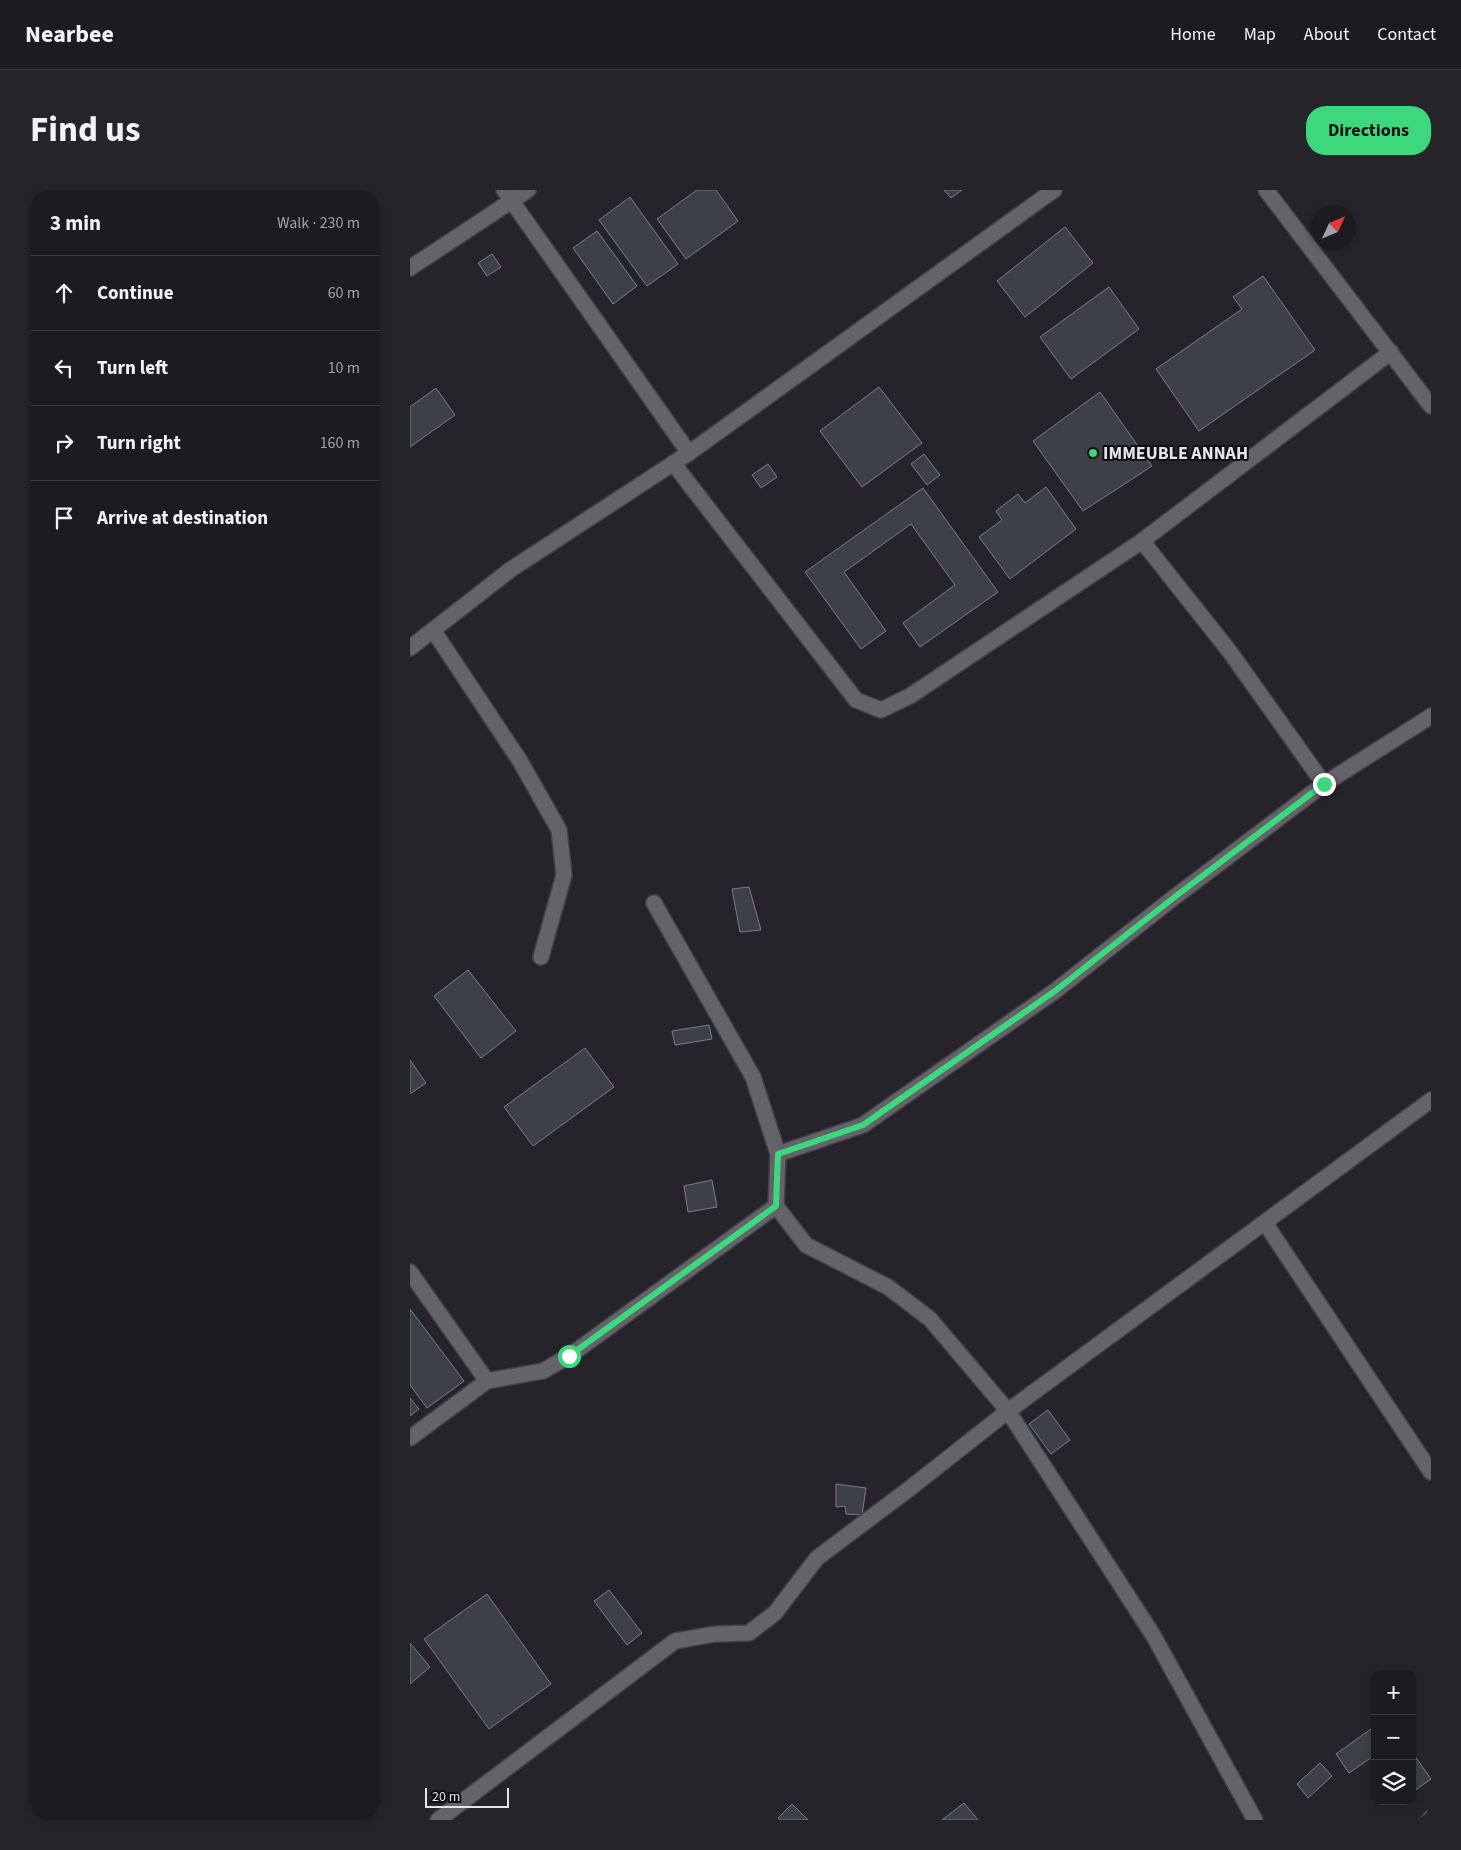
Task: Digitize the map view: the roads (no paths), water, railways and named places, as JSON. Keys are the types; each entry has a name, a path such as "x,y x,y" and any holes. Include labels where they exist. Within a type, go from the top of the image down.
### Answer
{"street":[{"path":"410,268 509,196 528,190"},
{"path":"410,648 510,570 689,453 1054,190"},
{"path":"1266,190 1431,406"},
{"path":"509,196 689,453"},
{"path":"673,463 856,700 880,710 910,696 1142,541 1391,352"},
{"path":"1142,541 1230,652 1324,784"},
{"path":"433,630 520,761 559,830 564,875 542,957"},
{"path":"778,1154 863,1125 1055,991 1172,899 1324,784 1431,716"},
{"path":"654,903 752,1077 778,1154 776,1206 806,1245 888,1288 930,1319 1008,1411 1153,1635 1255,1820"},
{"path":"438,1820 675,1640 715,1634 749,1633 776,1613 817,1558 1008,1411 1431,1100"},
{"path":"410,1438 487,1380 543,1371 569,1356 776,1206"},
{"path":"1265,1223 1426,1454 1431,1472"},
{"path":"410,1272 487,1380"}],"place":[{"name":"IMMEUBLE ANNAH","path":"1093,453"}]}
